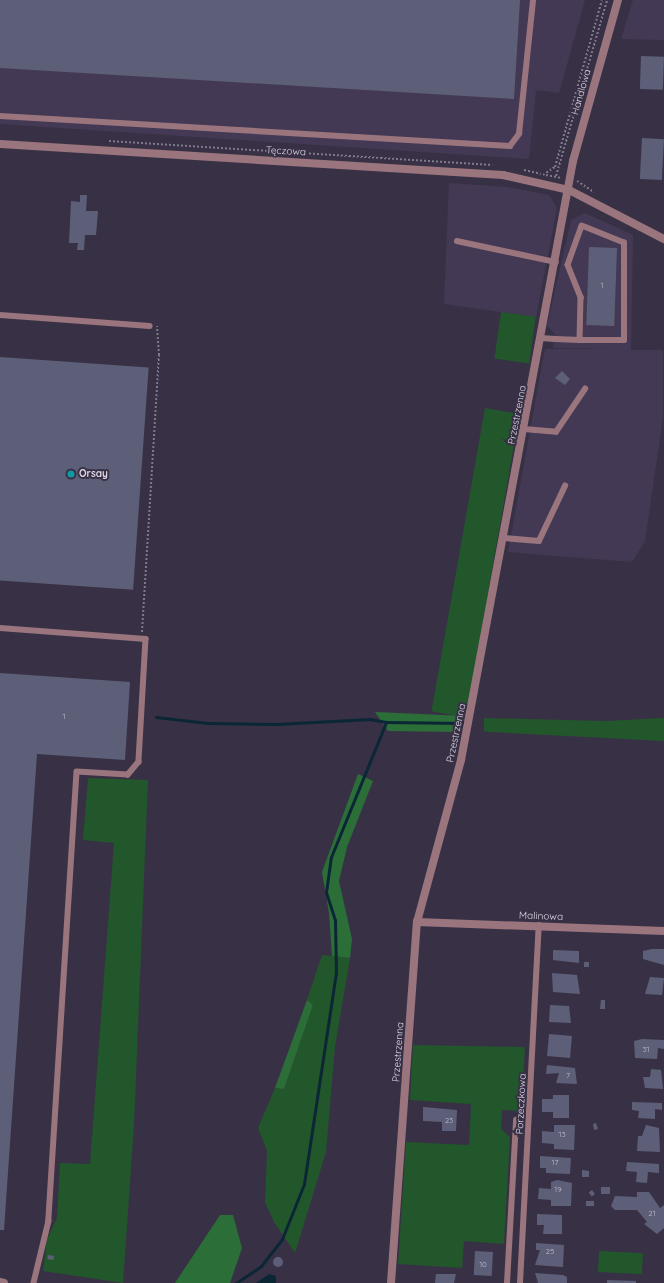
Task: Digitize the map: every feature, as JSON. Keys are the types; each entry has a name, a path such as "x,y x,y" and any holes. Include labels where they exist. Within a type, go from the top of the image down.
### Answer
{"street":[{"name":"Handlowa","path":"569,190 580,131 618,0"},
{"name":"Tęczowa","path":"0,144 503,175 569,190 664,239"},
{"name":"Przestrzenna","path":"391,1283 417,922 461,760 569,190"},
{"name":"Malinowa","path":"417,922 664,931"},
{"path":"0,1282 4,1283"}],"lane":[{"path":"0,116 510,146 519,134 533,0"},
{"path":"541,338 580,340 624,340 624,243 582,226 568,265 581,297 580,340"},
{"path":"457,241 556,262"},
{"path":"0,315 150,326"},
{"path":"524,429 556,432 585,389"},
{"path":"504,538 539,541 565,486"},
{"path":"0,628 146,639 139,762 128,775 77,772 49,1221 34,1283"},
{"name":"Porzeczkowa","path":"520,1283 539,926"},
{"path":"507,1283 516,1120"}],"path":[{"path":"543,178 544,172 555,167 602,0"},
{"path":"556,176 607,0"},
{"path":"141,639 159,355 159,327 150,326"}],"shaded area":[{"path":"0,0 585,0 559,93 536,90 529,159 0,124"},
{"path":"633,0 664,0 664,40 621,39"},
{"path":"449,183 506,187 549,195 557,208 536,317 444,304"},
{"path":"585,213 633,235 631,350 663,350 663,417 645,541 632,562 508,552 545,349 621,349 553,348 555,334 547,326 571,220"}],"green space":[{"path":"501,312 536,317 529,363 494,359"},
{"path":"485,408 519,414 466,717 432,711"},
{"path":"375,712 464,716 459,732 388,731"},
{"path":"484,718 605,721 664,718 664,741 489,732 484,731"},
{"path":"358,774 373,781 347,847 339,881 352,939 350,958 332,956 329,913 322,872"},
{"path":"88,778 148,780 134,1125 123,1283 43,1271 47,1239 57,1218 60,1163 90,1164 114,843 83,840"},
{"path":"322,955 350,958 335,1047 326,1152 295,1253 274,1222 265,1202 267,1151 258,1128 275,1088 284,1089 313,1005 307,1000"},
{"path":"307,1000 313,1005 284,1089 275,1088"},
{"path":"413,1045 525,1047 521,1111 502,1110 501,1129 510,1137 504,1244 464,1241 462,1268 398,1264 406,1142 469,1145 471,1104 410,1100"},
{"path":"220,1215 233,1215 242,1248 230,1283 175,1283"},
{"path":"599,1251 643,1253 642,1274 598,1272"}],"water":[{"path":"269,1274 276,1276 276,1283 256,1283"}],"building":[{"path":"0,0 520,0 514,99 0,68"},
{"path":"641,56 664,57 663,90 640,89"},
{"path":"642,138 664,139 662,180 640,179"},
{"path":"80,195 87,195 86,211 98,211 96,235 85,235 84,250 77,250 78,243 69,243 71,201 80,202"},
{"path":"589,247 617,248 614,326 586,325"},
{"name":"Orsay","path":"0,357 149,367 133,590 0,581"},
{"path":"562,371 570,379 565,385 555,378"},
{"path":"0,673 130,682 125,760 37,754 4,1230 0,1230"},
{"path":"664,949 664,965 643,959 643,951"},
{"path":"553,950 579,951 579,963 553,960"},
{"path":"584,962 589,962 589,967 584,967"},
{"path":"552,973 577,975 580,994 553,992"},
{"path":"650,977 664,978 662,995 645,994"},
{"path":"601,1000 605,1000 605,1009 600,1009"},
{"path":"550,1005 569,1006 571,1023 549,1022"},
{"path":"549,1034 572,1036 570,1058 547,1056"},
{"path":"642,1039 664,1040 664,1049 658,1048 657,1059 635,1058 634,1041"},
{"path":"547,1065 575,1068 577,1084 556,1083 559,1073 546,1074"},
{"path":"651,1069 661,1070 663,1089 645,1088 643,1077 650,1077"},
{"path":"553,1095 569,1095 569,1118 553,1118 553,1112 542,1112 542,1099 553,1099"},
{"path":"632,1102 662,1103 662,1110 655,1109 655,1119 638,1118 639,1111 632,1110"},
{"path":"423,1107 457,1110 456,1131 442,1131 442,1122 423,1121"},
{"path":"596,1123 598,1129 594,1130 593,1124"},
{"path":"554,1125 575,1125 574,1150 554,1149 554,1144 542,1143 542,1131 554,1132"},
{"path":"646,1125 659,1128 660,1152 637,1151 638,1136 642,1136"},
{"path":"540,1156 571,1158 570,1174 546,1173 546,1168 540,1168"},
{"path":"627,1162 659,1164 659,1173 648,1172 647,1183 636,1182 637,1172 626,1171"},
{"path":"582,1170 589,1171 589,1177 582,1177"},
{"path":"557,1180 572,1183 571,1206 551,1206 551,1200 538,1199 539,1188 551,1189 551,1182"},
{"path":"601,1187 610,1187 610,1194 601,1194"},
{"path":"592,1190 595,1194 592,1196 589,1192"},
{"path":"637,1192 649,1192 660,1208 664,1205 664,1228 657,1234 644,1224 647,1222 637,1210 615,1210 611,1206 615,1196 637,1197"},
{"path":"586,1201 594,1201 594,1206 586,1206"},
{"path":"537,1214 562,1215 562,1234 543,1234 544,1225 537,1225"},
{"path":"536,1243 564,1245 563,1267 535,1265 540,1250 536,1250"},
{"path":"475,1251 493,1252 492,1276 474,1275"},
{"path":"48,1255 54,1256 53,1260 47,1259"},
{"path":"278,1257 283,1262 278,1267 273,1262"},
{"path":"535,1273 563,1275 567,1277 567,1283 538,1283"},
{"path":"436,1274 456,1274 454,1283 435,1283"},
{"path":"607,1280 636,1281 636,1283 607,1283"}],"waterway":[{"path":"156,717 208,723 277,724 370,719 386,722"},
{"path":"236,1283 261,1266 282,1239 304,1184 336,973 335,920 326,892 331,857 386,722 464,723"}],"place":[{"name":"Orsay","path":"71,474"}]}
